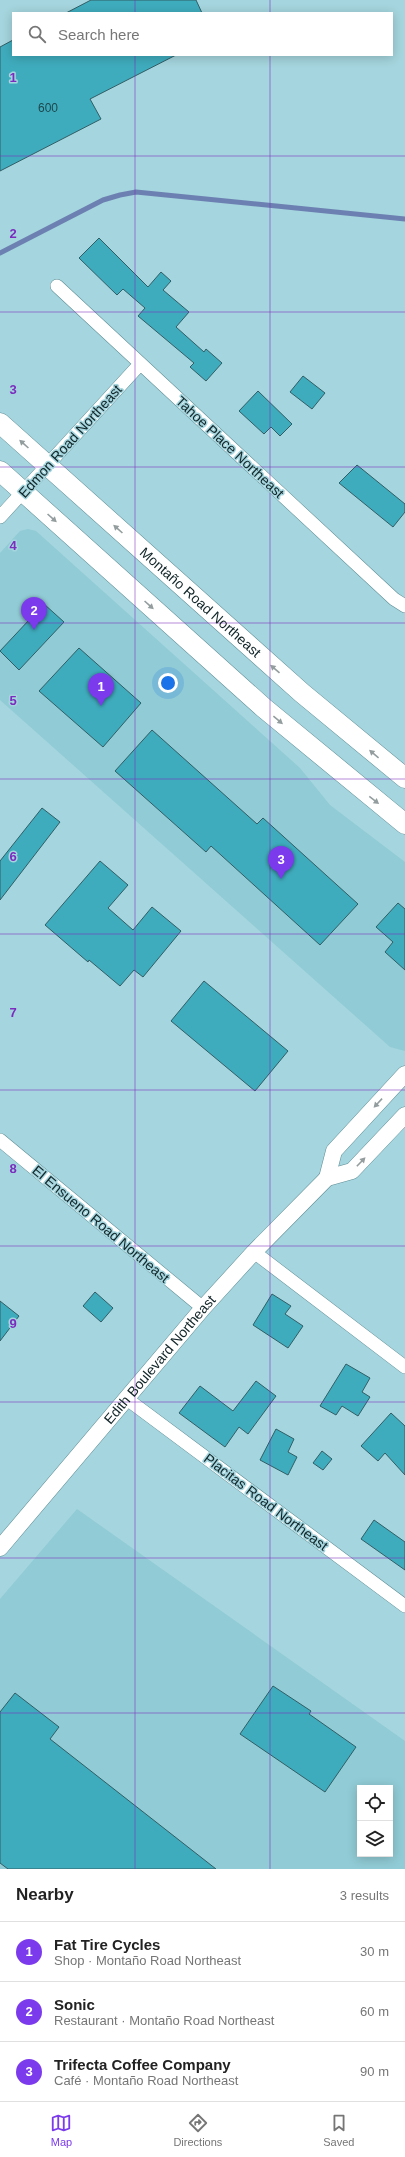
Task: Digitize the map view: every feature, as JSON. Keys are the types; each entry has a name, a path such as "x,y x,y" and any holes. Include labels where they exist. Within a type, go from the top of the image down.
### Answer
{"main road":[{"name":"Montaño Road Northeast","path":"0,423 297,688 405,778"},
{"path":"0,471 264,708 405,824"}],"street":[{"name":"Tahoe Place Northeast","path":"57,286 388,594 405,606"},
{"name":"Edmon Road Northeast","path":"0,517 140,364"},
{"path":"327,1178 334,1151 405,1074"},
{"name":"Edith Boulevard Northeast","path":"0,1548 203,1308 254,1252 327,1178 352,1171 405,1115"},
{"name":"El Ensueno Road Northeast","path":"0,1140 203,1308"},
{"path":"254,1252 405,1367"},
{"name":"Placitas Road Northeast","path":"127,1398 405,1606"}],"shaded area":[{"path":"28,529 36,531 300,768 330,805 405,862 405,1051 390,1047 0,700 0,553 20,531"},
{"path":"77,1509 405,1741 405,1869 0,1869 0,1599"}],"building":[{"path":"91,0 196,0 202,12 68,12"},
{"path":"12,41 12,56 174,56 90,99 101,119 0,171 0,47"},
{"path":"99,238 148,287 161,272 171,281 163,290 189,312 176,327 204,352 206,349 222,363 206,381 190,367 194,363 138,316 145,308 123,289 117,295 79,258"},
{"path":"303,376 325,393 312,409 290,392"},
{"path":"258,391 292,424 280,436 271,427 264,434 239,411"},
{"path":"357,465 405,504 405,512 393,527 339,483"},
{"path":"44,604 64,622 19,670 0,651"},
{"path":"79,648 141,703 103,747 39,691"},
{"path":"152,730 257,824 263,818 358,904 320,945 211,846 206,852 115,771"},
{"path":"42,808 60,822 0,900 0,861"},
{"path":"100,861 128,885 108,908 133,930 152,907 181,931 143,977 134,970 120,986 89,960 88,962 45,925"},
{"path":"398,903 405,909 405,970 385,952 393,942 376,927"},
{"path":"204,981 288,1051 255,1091 171,1021"},
{"path":"95,1292 113,1308 101,1322 83,1306"},
{"path":"272,1294 291,1306 285,1314 303,1326 288,1348 253,1325"},
{"path":"0,1301 19,1316 0,1341"},
{"path":"346,1364 370,1378 362,1392 370,1397 358,1416 342,1406 336,1415 320,1406"},
{"path":"256,1381 276,1396 248,1434 239,1427 225,1447 179,1413 200,1386 233,1411"},
{"path":"391,1413 405,1426 405,1475 385,1453 378,1461 361,1446"},
{"path":"276,1429 294,1439 288,1452 297,1457 288,1475 260,1460"},
{"path":"322,1451 332,1459 323,1470 313,1463"},
{"path":"374,1520 405,1542 405,1570 361,1539"},
{"path":"273,1686 311,1711 309,1714 356,1747 325,1792 240,1734"},
{"path":"15,1693 59,1727 50,1739 216,1869 8,1869 0,1863 0,1712"}],"waterway":[{"path":"0,253 103,200 136,192 405,219"}],"place":[{"name":"Sonic","path":"34,630"},
{"name":"Fat Tire Cycles","path":"101,706"},
{"name":"Trifecta Coffee Company","path":"281,879"}]}
